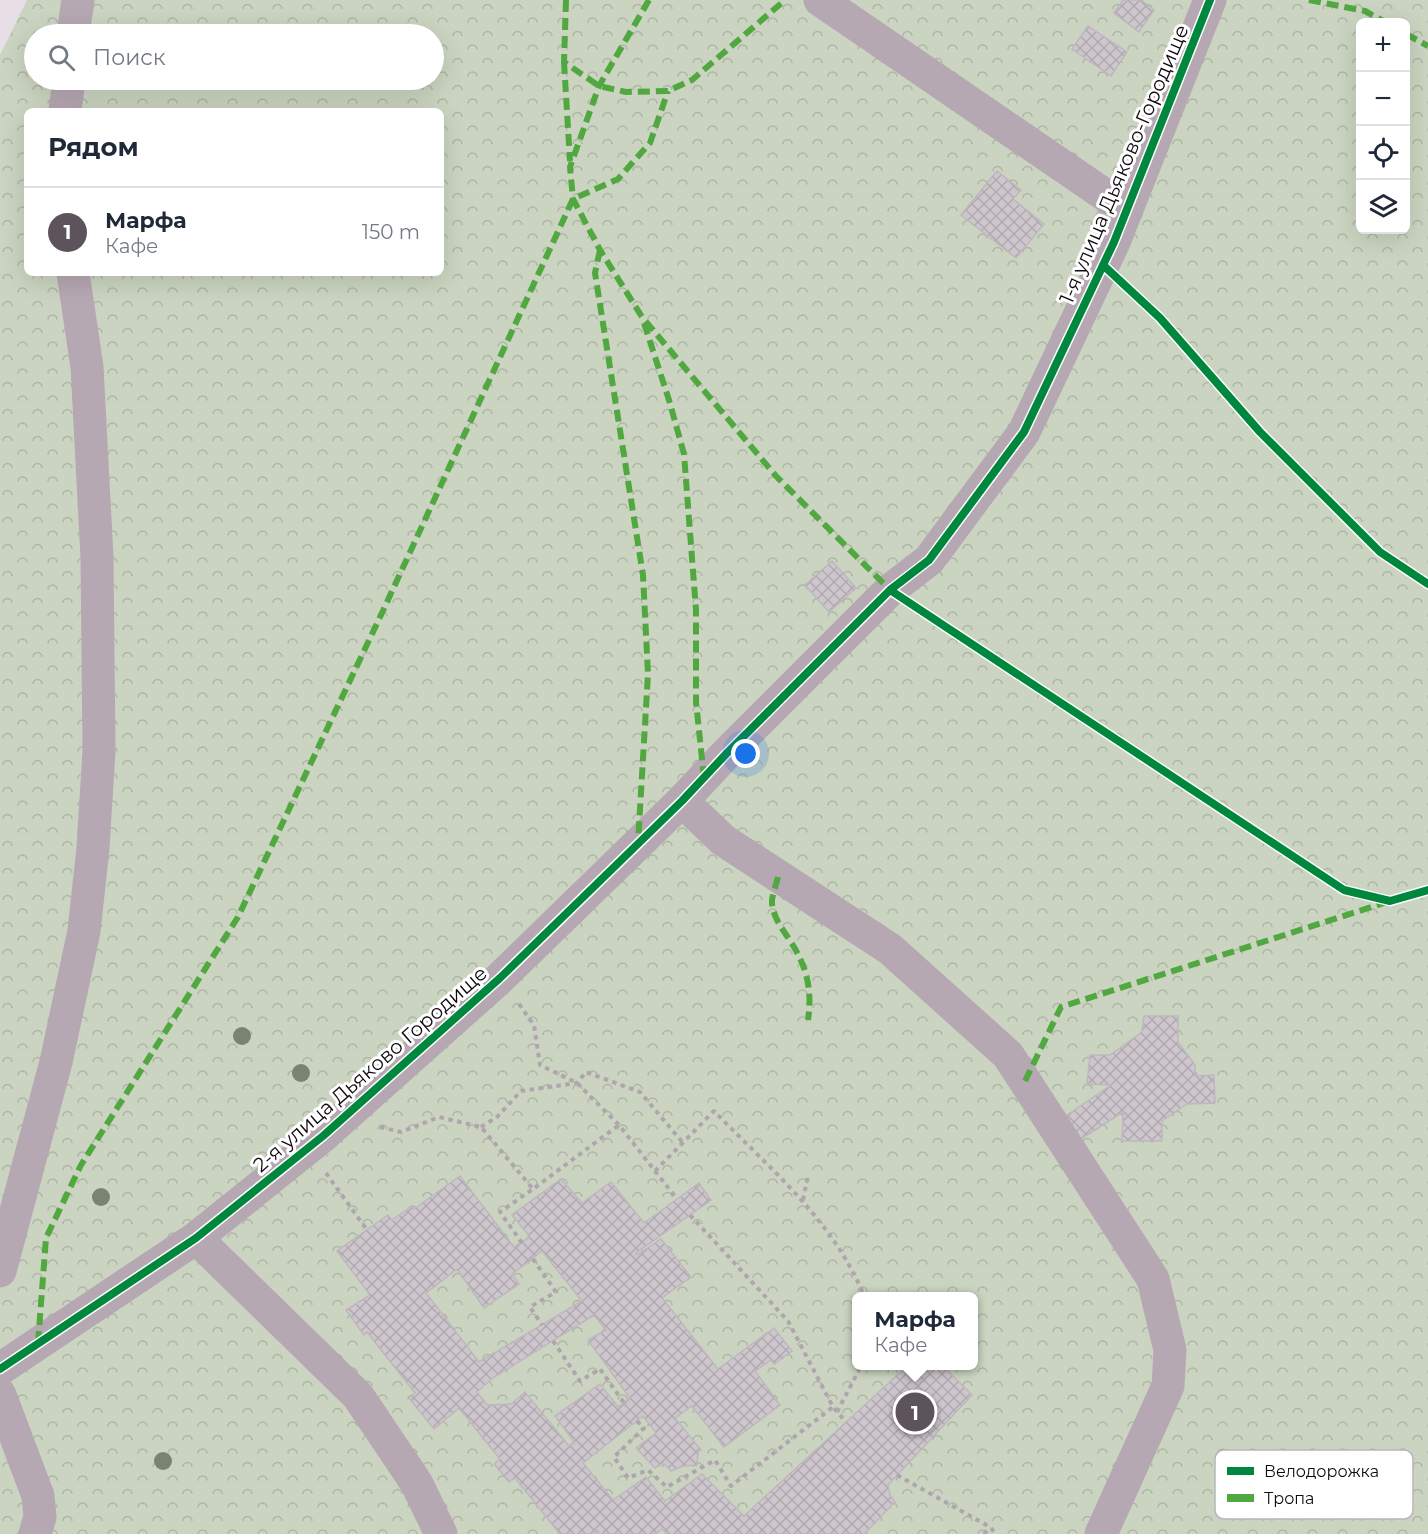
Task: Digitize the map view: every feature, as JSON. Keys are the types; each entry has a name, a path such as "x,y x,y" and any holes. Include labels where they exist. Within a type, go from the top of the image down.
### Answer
{"lane":[{"path":"74,24 78,0"},
{"path":"820,0 1127,210"},
{"name":"1-я улица Дьяково-Городище","path":"727,753 891,590 929,560 1024,432 1127,210 1210,0"},
{"path":"65,108 68,90"},
{"path":"0,1271 56,1062 84,931 93,848 99,751 98,557 87,367 73,276"},
{"name":"2-я улица Дьяково Городище","path":"0,1369 196,1238 308,1148 500,978 682,801 727,753"},
{"path":"682,801 723,840 890,950 1008,1055 1153,1279 1170,1350 1168,1386 1101,1534"},
{"path":"196,1238 358,1396 417,1484 441,1534"},
{"path":"0,1395 38,1496 40,1517 35,1534"}],"path":[{"path":"1103,265 1160,318 1260,432 1380,552 1428,584"},
{"path":"891,590 1344,890 1390,901 1428,890"},
{"path":"500,978 534,1025 540,1065 578,1083 619,1125 677,1199"},
{"path":"481,1127 497,1117 521,1091 578,1083 586,1071 640,1092 684,1144"},
{"path":"655,1172 714,1111 803,1201 835,1242 862,1292"},
{"path":"371,1126 401,1131 439,1117 481,1127 533,1189"},
{"path":"522,1243 500,1212 619,1125"},
{"path":"308,1148 367,1230"},
{"path":"803,1201 808,1176"},
{"path":"690,1215 788,1321 833,1407 846,1422"},
{"path":"532,1259 556,1293 530,1307 542,1325"},
{"path":"553,1341 580,1381 600,1369 624,1403"},
{"path":"837,1412 858,1370"},
{"path":"638,1421 644,1428 614,1457 628,1478 648,1470 667,1487 715,1460 731,1486 833,1407"},
{"path":"897,1475 990,1527 996,1534"},
{"path":"984,1534 990,1527"}],"green space":[{"path":"27,0 1428,0 1428,1534 0,1534 0,55"}],"building":[{"path":"1123,0 1141,0 1154,10 1139,32 1114,13"},
{"path":"1088,26 1127,52 1111,76 1072,49"},
{"path":"997,171 1021,190 1013,199 1044,224 1016,258 961,215"},
{"path":"1103,203 1115,209 1105,226 1093,220"},
{"path":"832,561 856,588 829,612 805,585"},
{"path":"1144,1016 1178,1016 1178,1042 1195,1065 1195,1076 1214,1075 1215,1103 1187,1104 1162,1121 1162,1141 1122,1141 1123,1112 1075,1143 1060,1120 1111,1085 1087,1084 1090,1055 1110,1055 1142,1032"},
{"path":"460,1176 514,1247 530,1237 512,1215 561,1179 582,1203 611,1182 644,1223 699,1183 711,1200 636,1253 637,1255 661,1239 691,1277 662,1298 718,1369 774,1328 792,1351 774,1364 771,1360 755,1371 780,1405 724,1447 692,1406 675,1418 701,1450 698,1452 697,1465 683,1466 671,1471 663,1463 655,1468 636,1448 656,1433 643,1416 583,1463 613,1500 646,1477 665,1501 702,1474 744,1516 903,1370 947,1370 972,1395 888,1485 890,1495 895,1502 864,1534 667,1534 662,1529 656,1534 600,1534 597,1530 593,1534 560,1534 515,1478 509,1482 494,1464 500,1459 459,1408 434,1429 409,1398 415,1393 367,1332 364,1335 346,1310 370,1295 337,1251 388,1215 392,1220 412,1206 414,1209","holes":["542,1251 582,1301 479,1362 426,1293 457,1269 484,1308 519,1284 512,1274","594,1315 606,1330 588,1340 630,1398 618,1407 600,1384 555,1416 574,1442 569,1446 525,1392 511,1404 487,1405 477,1392 493,1378"]}],"marked path":[{"path":"566,0 564,62 599,86 626,92 668,91 692,80 785,0"},
{"path":"649,0 599,86 570,167 573,199 600,250 642,317 776,476 890,590"},
{"path":"1309,0 1365,11 1378,18"},
{"path":"1410,36 1428,46"},
{"path":"564,62 570,161"},
{"path":"38,1343 46,1238 81,1165 238,917 381,615 573,199 618,179 650,143 668,91"},
{"path":"600,250 595,273 643,575 648,674 638,843"},
{"path":"644,323 684,454 696,610 696,702 704,778"},
{"path":"778,877 772,897 772,906 776,919 794,947 806,973 809,991 808,1020"},
{"path":"1025,1081 1061,1007 1387,902"}],"cycle path":[{"path":"0,1369 196,1238 323,1136 500,978 682,801 890,590 929,560 1024,432 1114,242 1210,0"},
{"path":"1103,265 1160,318 1260,432 1380,552 1428,584"},
{"path":"890,590 1344,890 1390,901 1428,890"}],"place":[{"name":"Марфа","path":"915,1412"}]}
